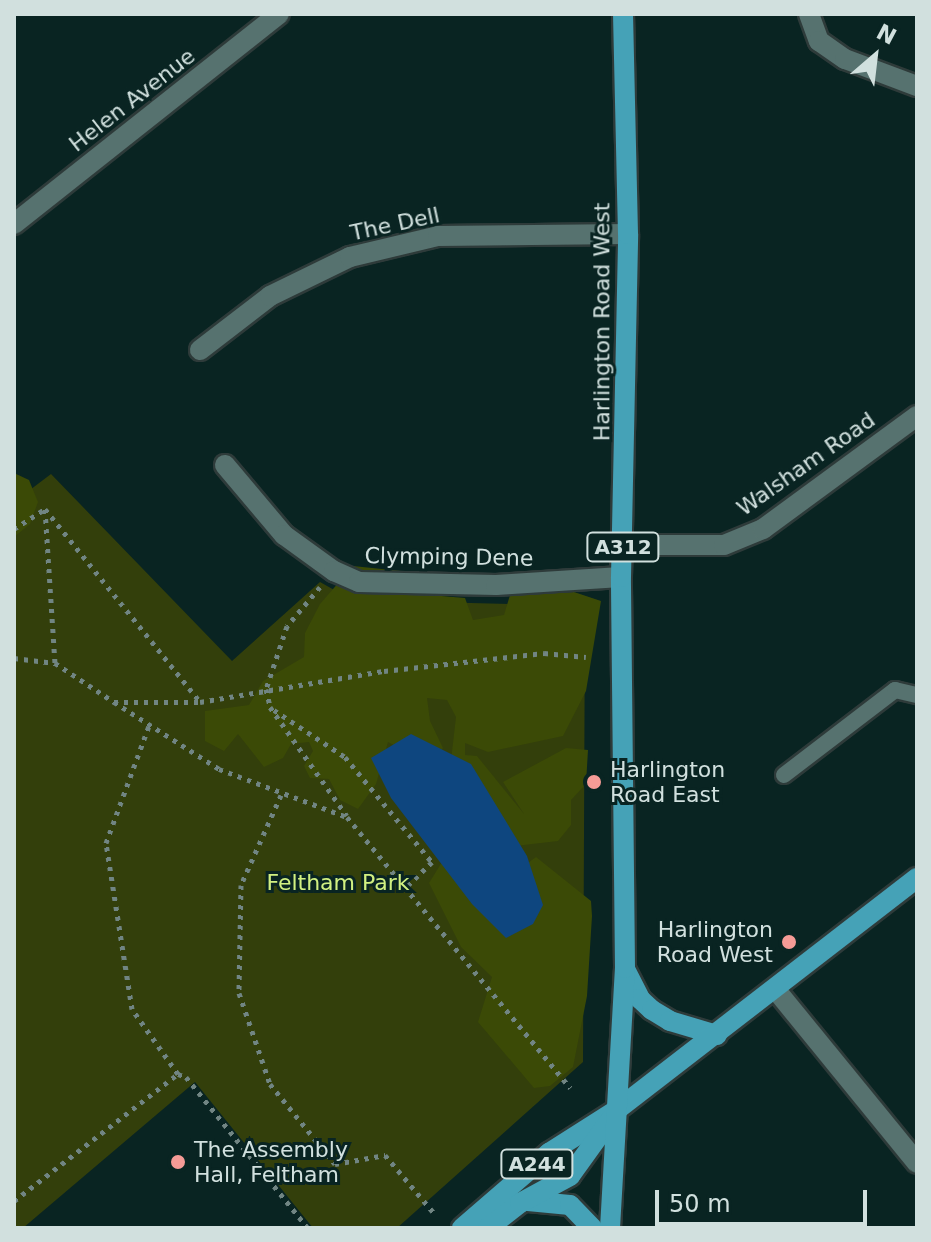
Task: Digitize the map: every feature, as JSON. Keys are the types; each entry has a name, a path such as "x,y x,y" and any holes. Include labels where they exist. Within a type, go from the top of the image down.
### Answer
{"main road":[{"name":"Harlington Road West","path":"618,1109 625,968 621,577 628,234 623,14"},
{"name":"A244","path":"462,1228 549,1153 618,1109 776,990 917,878"},
{"path":"625,968 640,999 652,1010 670,1021 717,1035"},
{"name":"A244","path":"488,1228 520,1203 570,1176 618,1109"},
{"name":"A312","path":"610,1228 618,1109"},
{"name":"A244","path":"520,1203 538,1199 570,1205 592,1228"}],"street":[{"name":"Helen Avenue","path":"14,224 279,14"},
{"path":"809,14 819,41 845,59 917,86"},
{"name":"The Dell","path":"200,350 270,296 350,257 438,236 628,234"},
{"name":"Walsham Road","path":"623,545 724,545 763,529 917,416"},
{"name":"Clymping Dene","path":"225,465 284,535 334,571 359,582 496,585 621,577"},
{"path":"776,990 917,1163"}],"lane":[{"path":"784,775 895,690 917,695"}],"path":[{"path":"14,529 45,509"},
{"path":"45,509 55,663"},
{"path":"45,509 200,702"},
{"path":"334,571 287,626 266,689 270,707 347,817 570,1088"},
{"path":"114,702 200,702 266,689 544,653 586,657"},
{"path":"14,658 55,663 219,769 281,795 347,817"},
{"path":"270,707 345,757 432,862 406,887"},
{"path":"150,723 106,843 132,1009 178,1074 186,1077 308,1228"},
{"path":"281,795 241,885 239,993 270,1084 335,1164 385,1155 434,1213"},
{"path":"14,1201 178,1074"}],"green space":[{"path":"14,473 29,480 38,502 30,524 14,537"},
{"name":"Feltham Park","path":"51,474 232,661 320,582 352,600 585,606 583,1062 397,1228 313,1228 195,1082 23,1228 14,1228 14,502"},
{"path":"353,566 401,571 418,594 465,598 473,620 504,615 510,595 574,592 601,601 586,691 563,736 488,752 465,743 465,755 477,756 524,814 503,782 566,748 588,750 586,784 571,800 571,825 558,841 515,846 450,769 456,717 447,700 427,698 430,721 443,748 430,765 388,742 376,784 358,809 340,800 329,779 310,778 304,766 313,751 309,742 291,744 283,758 264,767 238,734 224,751 205,741 205,711 249,705 263,681 304,657 305,633 320,604"},
{"path":"536,857 591,901 592,916 587,996 573,1067 550,1086 534,1088 478,1022 492,977 461,947 429,883 442,862 517,871"}],"water":[{"path":"411,734 471,764 527,856 543,905 533,924 506,938 472,904 391,798 371,758"}],"place":[{"name":"Harlington Road East","path":"594,782"},
{"name":"Harlington Road West","path":"789,942"},
{"name":"The Assembly Hall, Feltham","path":"178,1162"}]}
